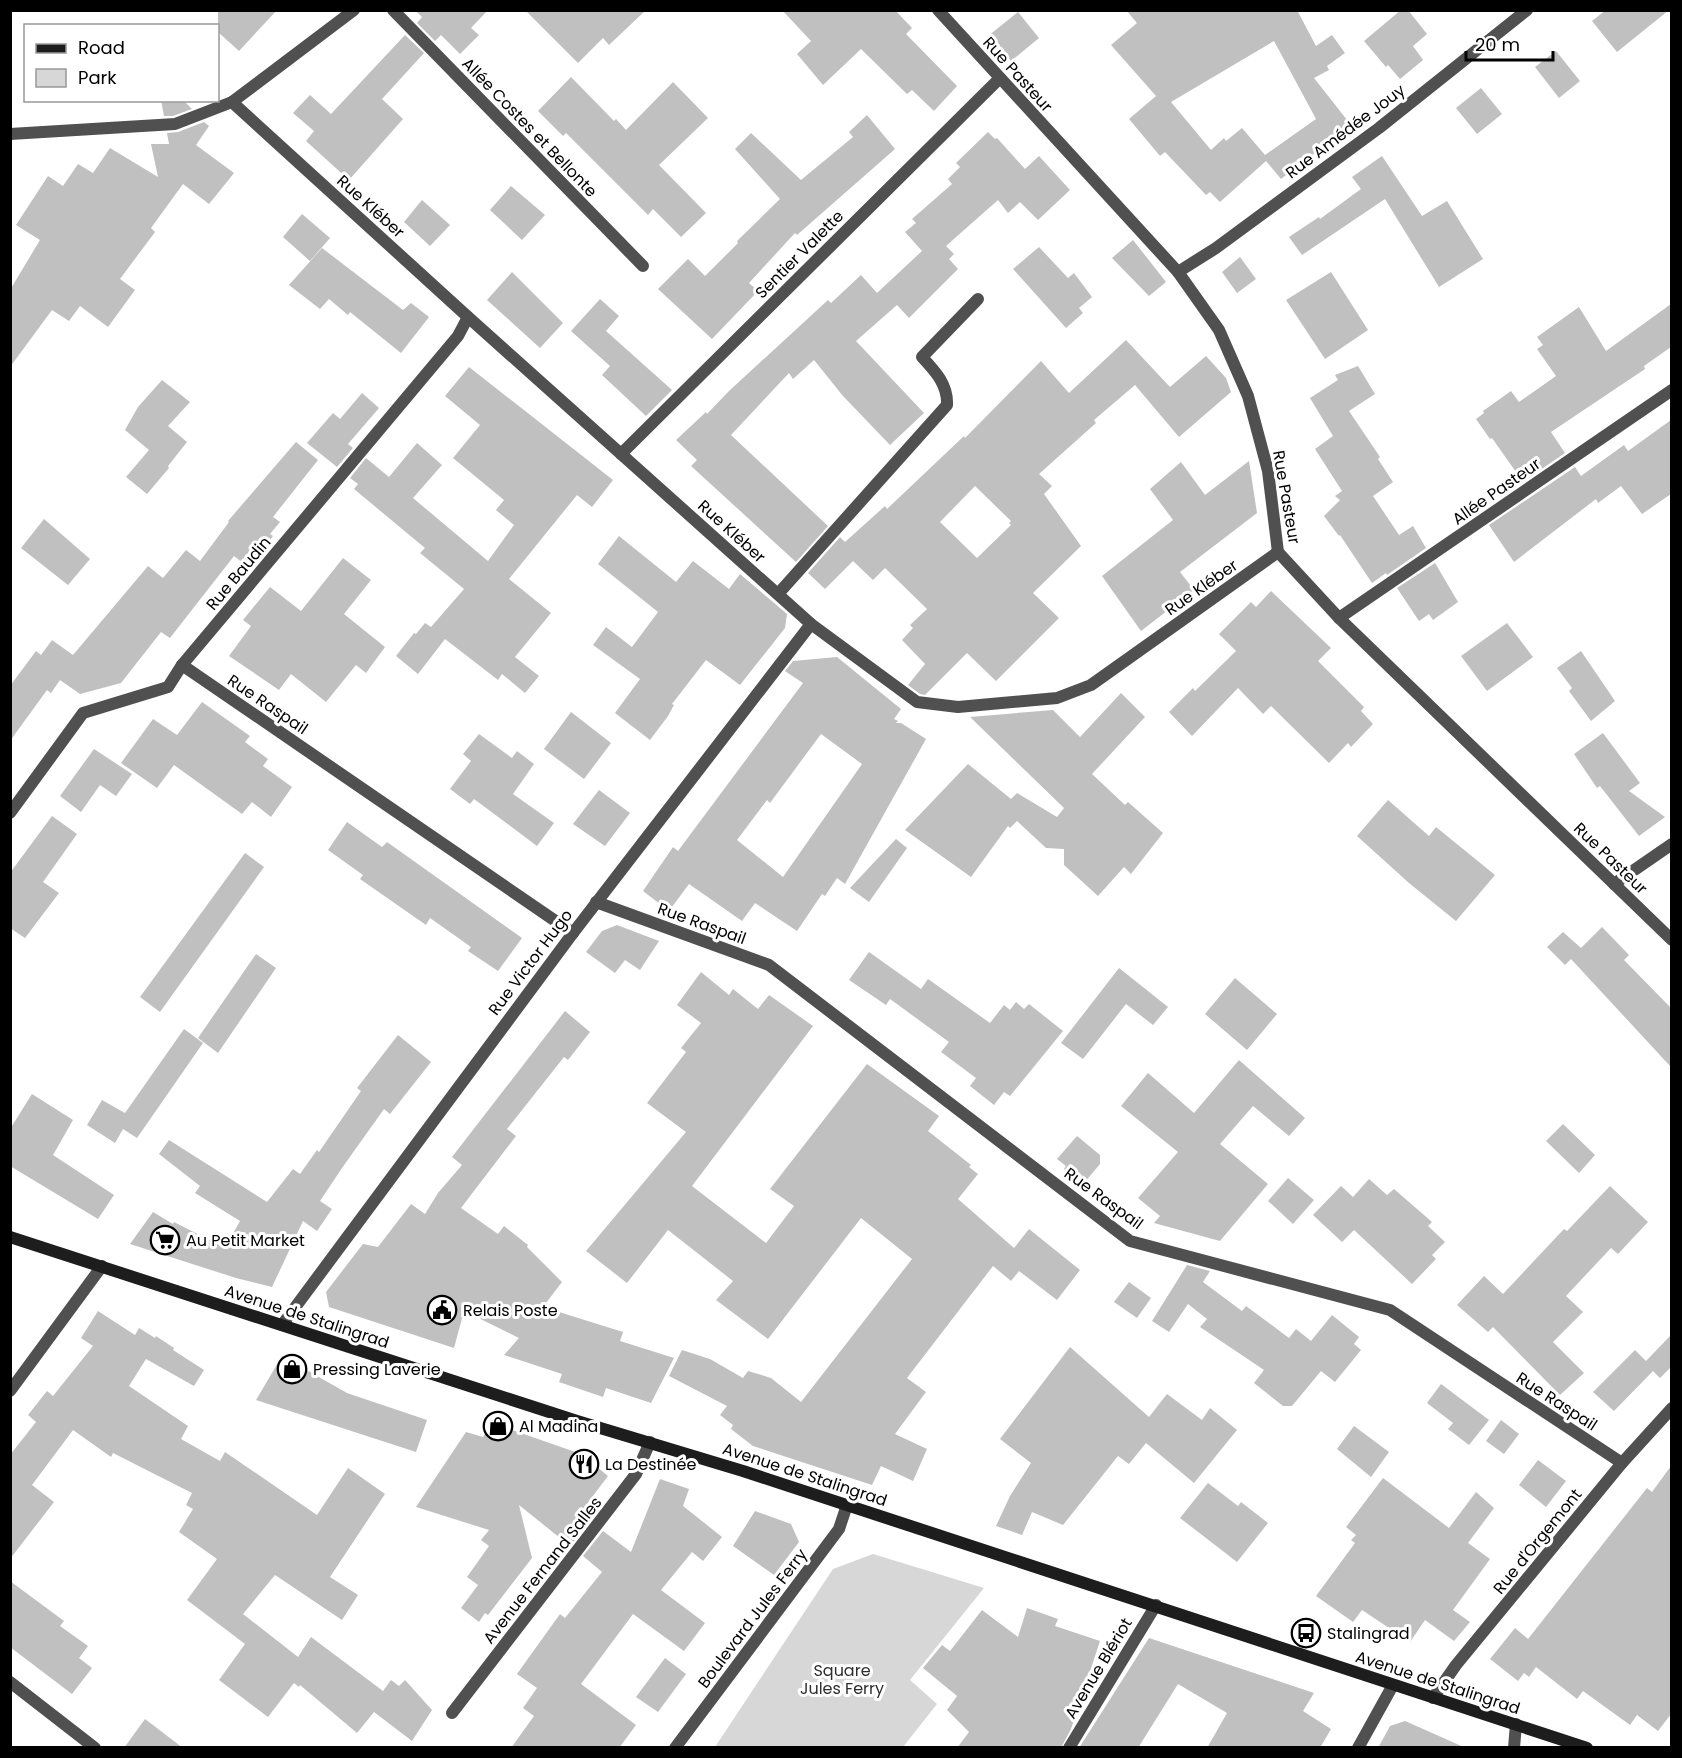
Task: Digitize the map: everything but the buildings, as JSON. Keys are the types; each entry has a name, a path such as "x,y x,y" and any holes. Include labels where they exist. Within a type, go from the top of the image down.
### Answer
{"main road":[{"name":"Avenue de Stalingrad","path":"10,1237 577,1421 1156,1605 1587,1748"}],"street":[{"path":"10,134 175,124 232,102 354,10"},
{"name":"Allée Costes et Bellonte","path":"393,10 643,266"},
{"name":"Rue Pasteur","path":"939,10 1178,272 1219,330 1248,396 1268,471 1278,552 1339,618 1671,940"},
{"name":"Rue Amédée Jouy","path":"1178,272 1216,248 1378,128 1527,10"},
{"name":"Sentier Valette","path":"621,454 1000,78"},
{"name":"Rue Kléber","path":"232,102 811,624 917,702 958,707 1057,698 1091,685 1278,552"},
{"path":"778,594 947,405 948,392 934,369 922,357 978,299"},
{"name":"Rue Baudin","path":"10,813 83,713 168,687 182,665 458,336 468,317"},
{"name":"Allée Pasteur","path":"1339,618 1671,390"},
{"name":"Rue Victor Hugo","path":"282,1325 596,902 811,624"},
{"name":"Rue Raspail","path":"182,665 573,933"},
{"path":"1614,884 1671,844"},
{"name":"Rue Raspail","path":"596,902 769,965 1130,1241 1390,1310 1622,1463"},
{"path":"10,1391 102,1266"},
{"name":"Rue d'Orgemont","path":"1433,1698 1456,1665 1622,1463 1671,1408"},
{"name":"Avenue Fernand Salles","path":"452,1713 636,1474 650,1443"},
{"name":"Boulevard Jules Ferry","path":"675,1748 839,1530 847,1505"},
{"name":"Avenue Blériot","path":"1069,1748 1156,1605"},
{"path":"10,1682 95,1748"},
{"path":"1358,1748 1394,1685"},
{"path":"1514,1748 1516,1724"}],"green space":[{"name":"Square Jules Ferry","path":"873,1554 984,1588 910,1680 937,1704 903,1747 715,1747 833,1569"}],"place":[{"name":"Au Petit Market","path":"165,1240"},
{"name":"Relais Poste","path":"442,1310"},
{"name":"Pressing Laverie","path":"292,1369"},
{"name":"Al Madina","path":"498,1426"},
{"name":"La Destinée","path":"584,1464"},
{"name":"Stalingrad","path":"1306,1633"}]}
